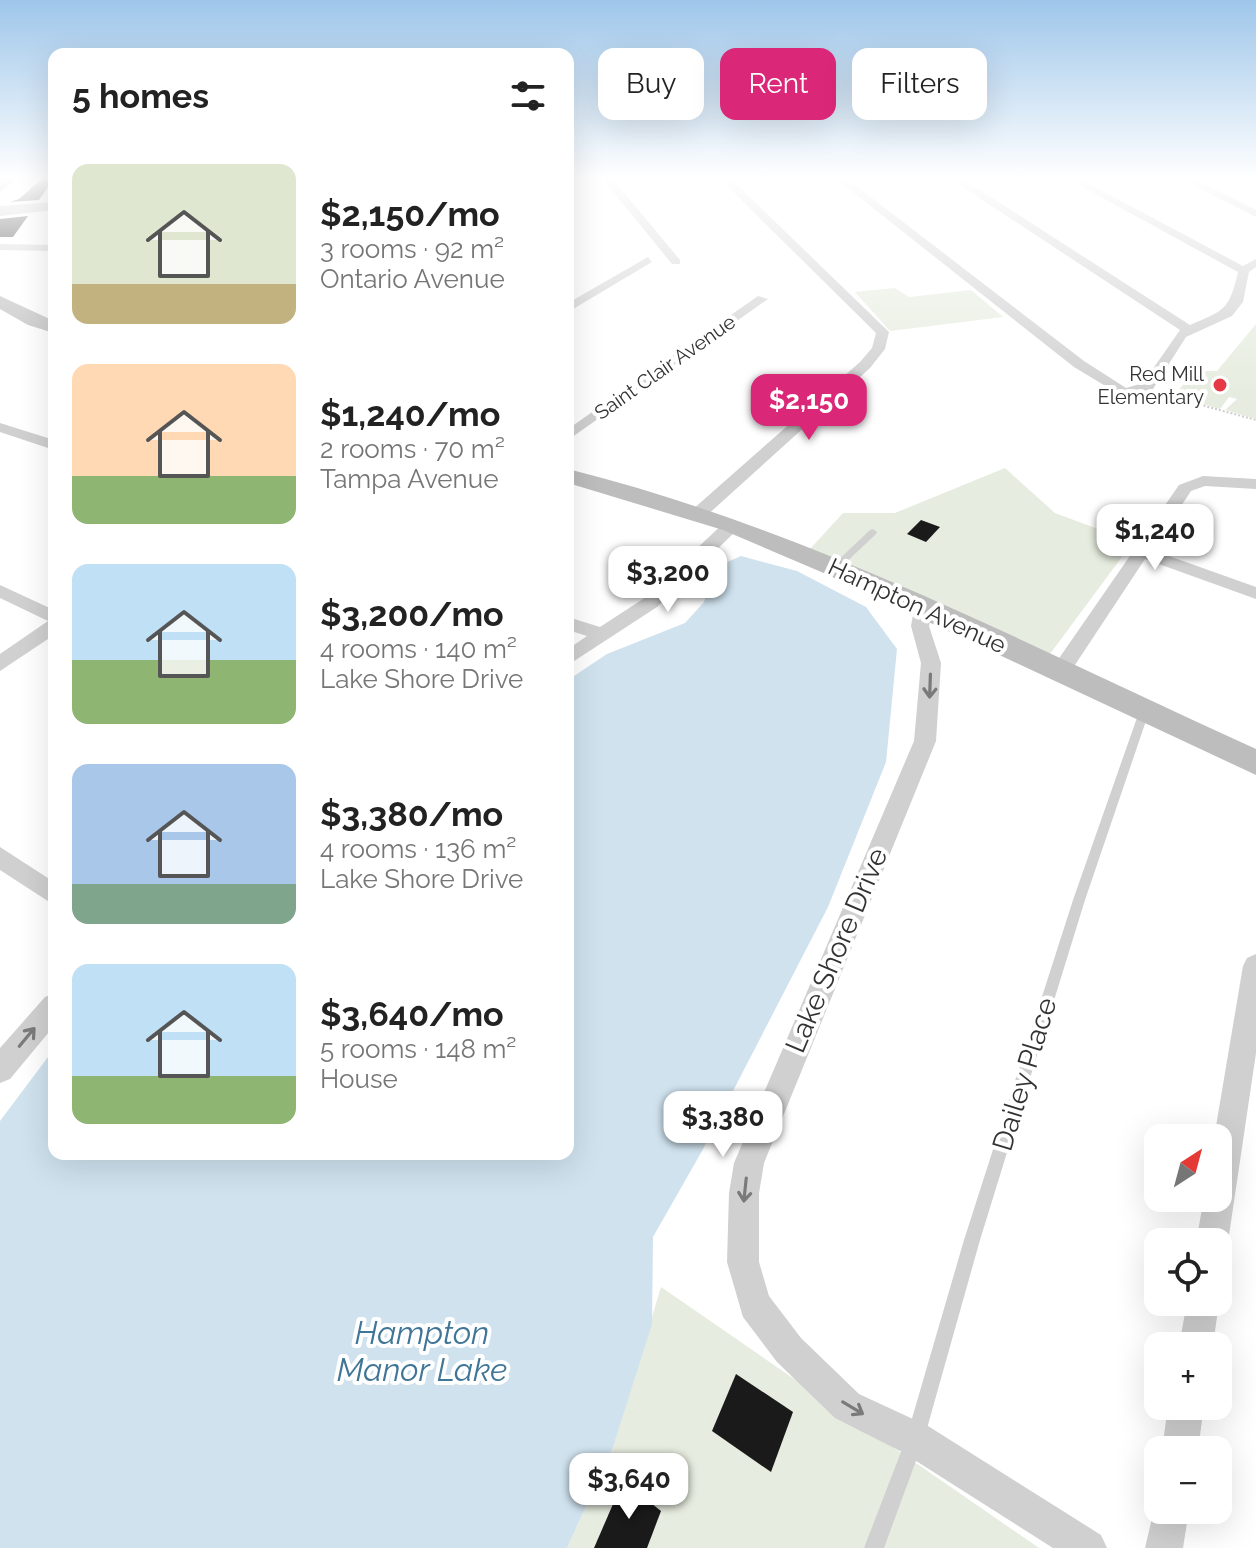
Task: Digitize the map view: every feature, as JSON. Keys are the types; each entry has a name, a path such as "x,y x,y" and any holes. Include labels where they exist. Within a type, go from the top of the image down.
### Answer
{"street":[{"path":"666,250 676,262"},
{"path":"698,514 865,365 881,341 883,332 871,317 800,250"},
{"path":"933,250 1115,389 1138,391 1181,334 1228,313 1237,302 1244,271 1256,262"},
{"path":"1066,250 1189,330"},
{"path":"1200,250 1244,271"},
{"path":"574,304 648,260"},
{"name":"Saint Clair Avenue","path":"574,432 762,299"},
{"path":"2,305 48,324"},
{"path":"0,427 48,443"},
{"name":"Hampton Avenue","path":"574,478 732,525 835,568 1256,763"},
{"path":"1060,672 1144,553 1185,488 1203,481 1256,484"},
{"path":"574,654 650,603 732,525"},
{"path":"1144,553 1256,593"},
{"path":"0,591 48,614"},
{"name":"Lake Shore Drive","path":"923,610 920,626 931,663 925,741 749,1163 744,1193 743,1262 755,1305 789,1350 847,1406 915,1439 1088,1548"},
{"path":"574,625 603,635"},
{"path":"0,664 48,630"},
{"path":"0,857 48,891"},
{"path":"1215,1228 1248,1070 1256,966"},
{"path":"0,1069 48,1013"},
{"path":"1164,1548 1168,1524"}],"lane":[{"path":"835,568 873,532"},
{"name":"Dailey Place","path":"874,1548 915,1439 1027,1063 1144,712"}],"path":[{"path":"1138,391 1256,420"}],"shaded area":[{"path":"895,288 909,297 971,290 1003,317 890,331 855,292"},
{"name":"Red Mill Elementary","path":"1256,324 1256,419 1225,410 1237,399 1229,397 1220,409 1174,396 1194,371 1217,371"},
{"path":"1005,468 1055,513 1133,542 1047,658 810,549 843,513 895,513"},
{"path":"661,1287 1039,1548 567,1548 613,1447"}],"water":[{"name":"Hampton Manor Lake","path":"741,556 797,571 866,607 897,649 886,762 828,907 702,1151 653,1237 652,1324 613,1447 567,1548 0,1548 0,1121 48,1057 48,1160 574,1160 574,676 607,654 685,623 704,602 716,567"}],"building":[{"path":"921,520 940,527 926,542 907,534"},
{"path":"736,1374 793,1412 771,1472 712,1431"},
{"path":"623,1481 661,1511 647,1548 594,1548"}],"place":[{"name":"Red Mill Elementary","path":"1220,385"}]}
